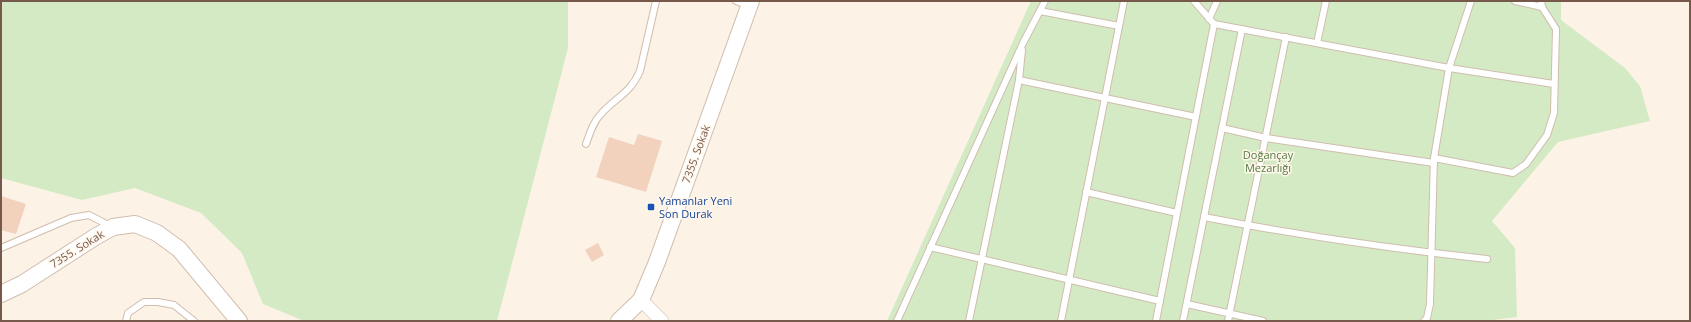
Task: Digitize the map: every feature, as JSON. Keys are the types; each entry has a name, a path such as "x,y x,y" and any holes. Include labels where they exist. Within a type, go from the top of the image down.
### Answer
{"street":[{"name":"7355. Sokak","path":"619,321 641,300 657,262 745,3"},
{"name":"7355. Sokak","path":"1,294 22,284 113,227 135,224 157,232 179,249 239,321"},
{"path":"641,300 662,321"}],"lane":[{"path":"586,144 592,125 601,113 628,91 640,71 656,1"},
{"path":"897,321 1024,43 1045,1"},
{"path":"1061,321 1124,1"},
{"path":"1194,1 1214,24 1450,68 1554,84"},
{"path":"1209,19 1217,1"},
{"path":"1317,43 1326,1"},
{"path":"1424,321 1427,318 1430,304 1434,160 1450,68 1471,1"},
{"path":"1222,128 1266,138 1434,160 1513,173 1526,164 1547,135 1554,113 1556,29 1542,4 1515,1"},
{"path":"1040,11 1119,26"},
{"path":"1156,321 1214,24"},
{"path":"1183,321 1242,29"},
{"path":"1228,321 1286,37"},
{"path":"969,321 1019,80 1024,43"},
{"path":"1019,80 1196,117"},
{"path":"1086,192 1177,213"},
{"path":"1,248 71,218 89,215 113,227"},
{"path":"1204,217 1431,253 1487,259"},
{"path":"930,247 1160,301"},
{"path":"126,321 128,313 144,302 174,305 194,321"},
{"path":"1187,304 1263,321"}],"green space":[{"path":"1,1 568,1 568,48 497,321 304,321 263,304 242,253 201,213 135,188 82,200 1,178"},
{"name":"Doğançay Mezarlığı","path":"1031,1 1561,1 1561,20 1625,68 1640,86 1650,121 1558,142 1492,221 1515,248 1517,317 1485,321 887,321"}],"building":[{"path":"638,134 662,141 646,192 596,177 609,137 634,145"},
{"path":"1,196 26,204 16,234 1,230"},
{"path":"598,243 604,255 592,262 585,250"}],"place":[{"name":"Yamanlar Yeni Son Durak","path":"651,207"}]}
